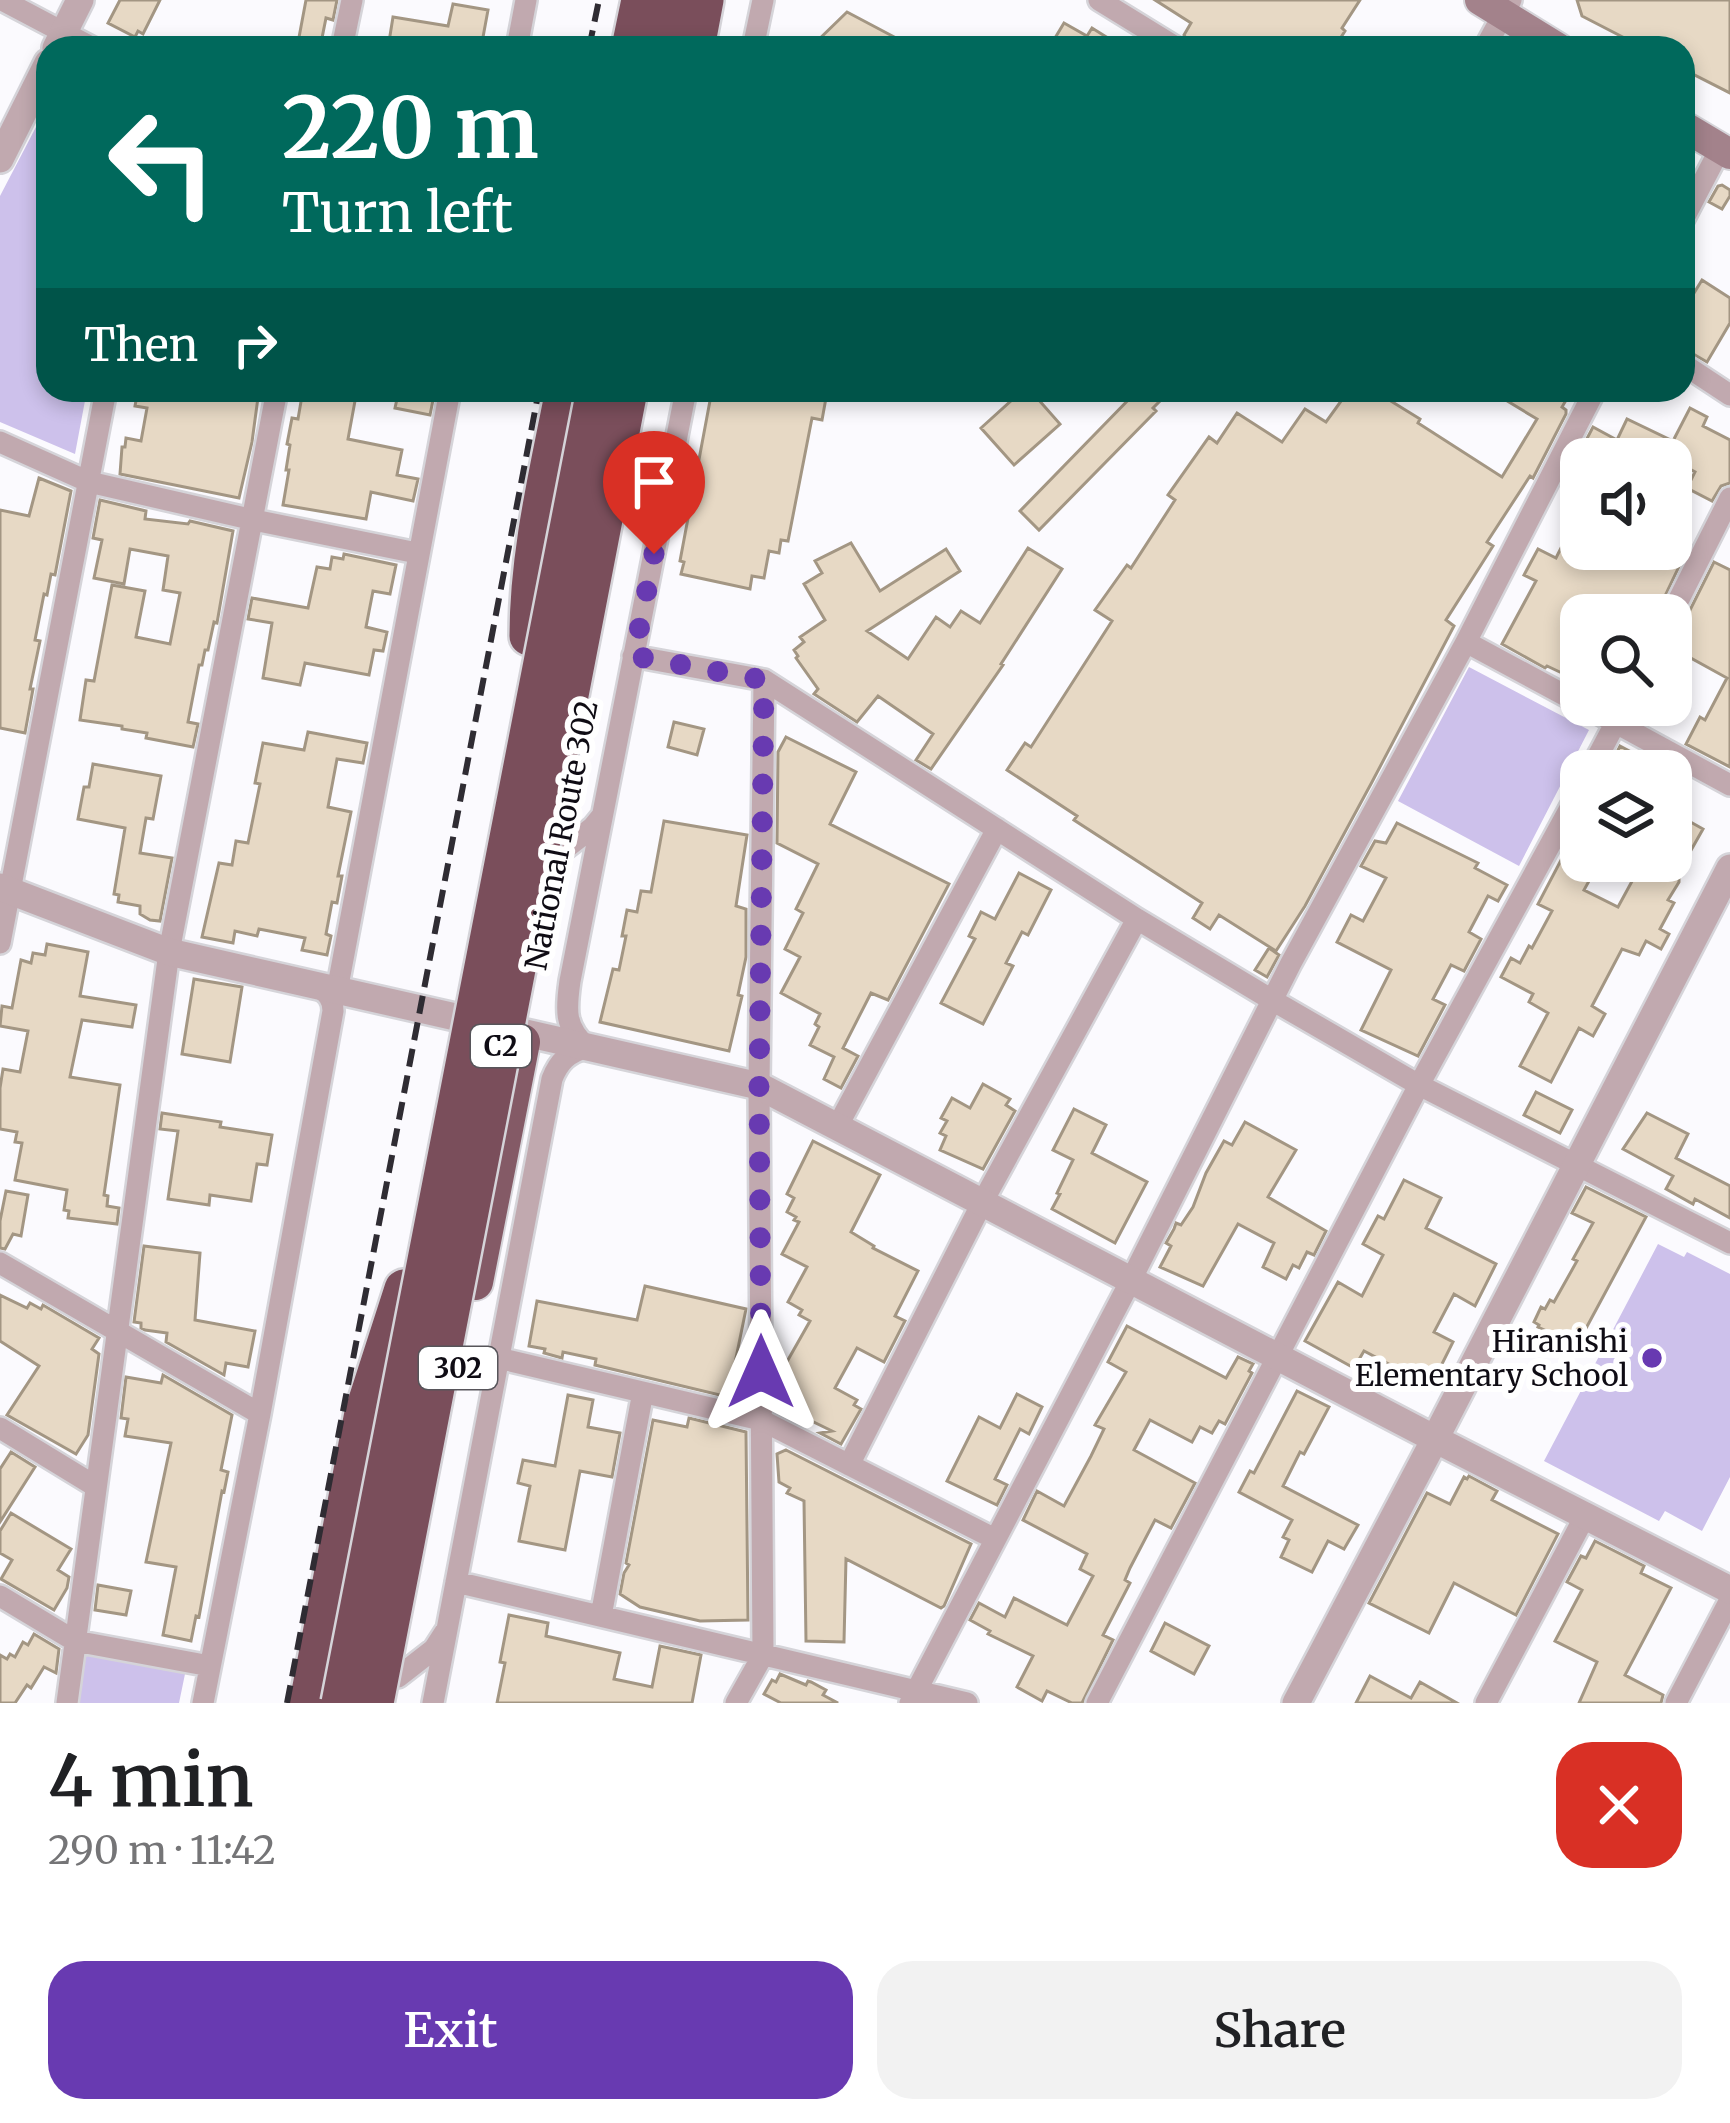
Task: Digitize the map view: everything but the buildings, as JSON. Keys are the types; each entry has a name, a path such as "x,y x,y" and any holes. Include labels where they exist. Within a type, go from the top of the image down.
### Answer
{"highway":[{"path":"634,36 641,0"},
{"path":"645,36 652,0"},
{"path":"664,36 672,0"},
{"path":"697,36 704,0"},
{"path":"716,36 723,0"},
{"path":"529,636 529,593 538,530 563,402"},
{"path":"321,1699 364,1413 404,1289 575,402"},
{"name":"C2","path":"321,1699 593,402"},
{"name":"C2","path":"388,1694 626,402"},
{"name":"National Route 302","path":"388,1694 500,1154 645,402"}],"main road":[{"path":"1498,5 1541,36"},
{"path":"1695,133 1725,152"}],"street":[{"path":"2,0 52,36"},
{"path":"62,36 80,0"},
{"path":"344,36 352,0"},
{"path":"519,36 526,0"},
{"path":"756,36 763,0"},
{"path":"1099,0 1158,36"},
{"path":"1489,36 1498,5"},
{"path":"0,160 36,87"},
{"path":"1695,201 1725,152"},
{"path":"1695,372 1730,395"},
{"path":"0,943 5,890 104,402"},
{"path":"67,1703 169,952 275,402"},
{"path":"203,1703 333,1011 327,989 448,402"},
{"path":"587,1047 568,1024 566,1011 684,402"},
{"path":"913,1697 1272,1000 1466,642 1589,402"},
{"path":"0,442 89,482 417,553"},
{"path":"1682,594 1730,498"},
{"path":"1466,642 1560,692"},
{"path":"634,656 764,680 1137,919 1419,1085 1728,1237"},
{"path":"736,1703 763,1654 759,1086 764,680"},
{"path":"1639,726 1730,785"},
{"path":"557,855 602,815"},
{"path":"1097,1703 1419,1085 1560,826"},
{"path":"837,1127 997,829"},
{"path":"1296,1703 1730,868"},
{"path":"5,890 169,952 759,1086 1730,1590"},
{"path":"849,1465 982,1203 1137,919"},
{"path":"433,1703 552,1079 564,1059 587,1047"},
{"path":"500,1154 528,1201"},
{"path":"0,1263 260,1414"},
{"path":"498,1358 761,1420 995,1539"},
{"path":"601,1616 643,1392"},
{"path":"0,1428 95,1486"},
{"path":"1486,1703 1586,1516"},
{"path":"456,1582 763,1654 913,1697 967,1703"},
{"path":"0,1596 75,1641 210,1666"},
{"path":"1676,1703 1730,1600"},
{"path":"388,1694 434,1649 447,1626"}],"shaded area":[{"path":"36,127 36,402 85,402 75,454 0,422 0,196"},
{"path":"1469,667 1560,715 1560,726 1589,730 1579,750 1560,750 1560,786 1519,866 1398,801"},
{"name":"Hiranishi Elementary School","path":"1658,1244 1684,1257 1687,1252 1730,1274 1730,1477 1702,1531 1665,1511 1659,1521 1544,1461"},
{"path":"86,1651 185,1674 179,1703 78,1703"}],"railway":[{"path":"592,36 599,0"},
{"path":"287,1703 537,402"}],"place":[{"name":"Hiranishi Elementary School","path":"1652,1358"}],"route":[{"path":"654,554 634,656 764,680 761,1372"}]}
